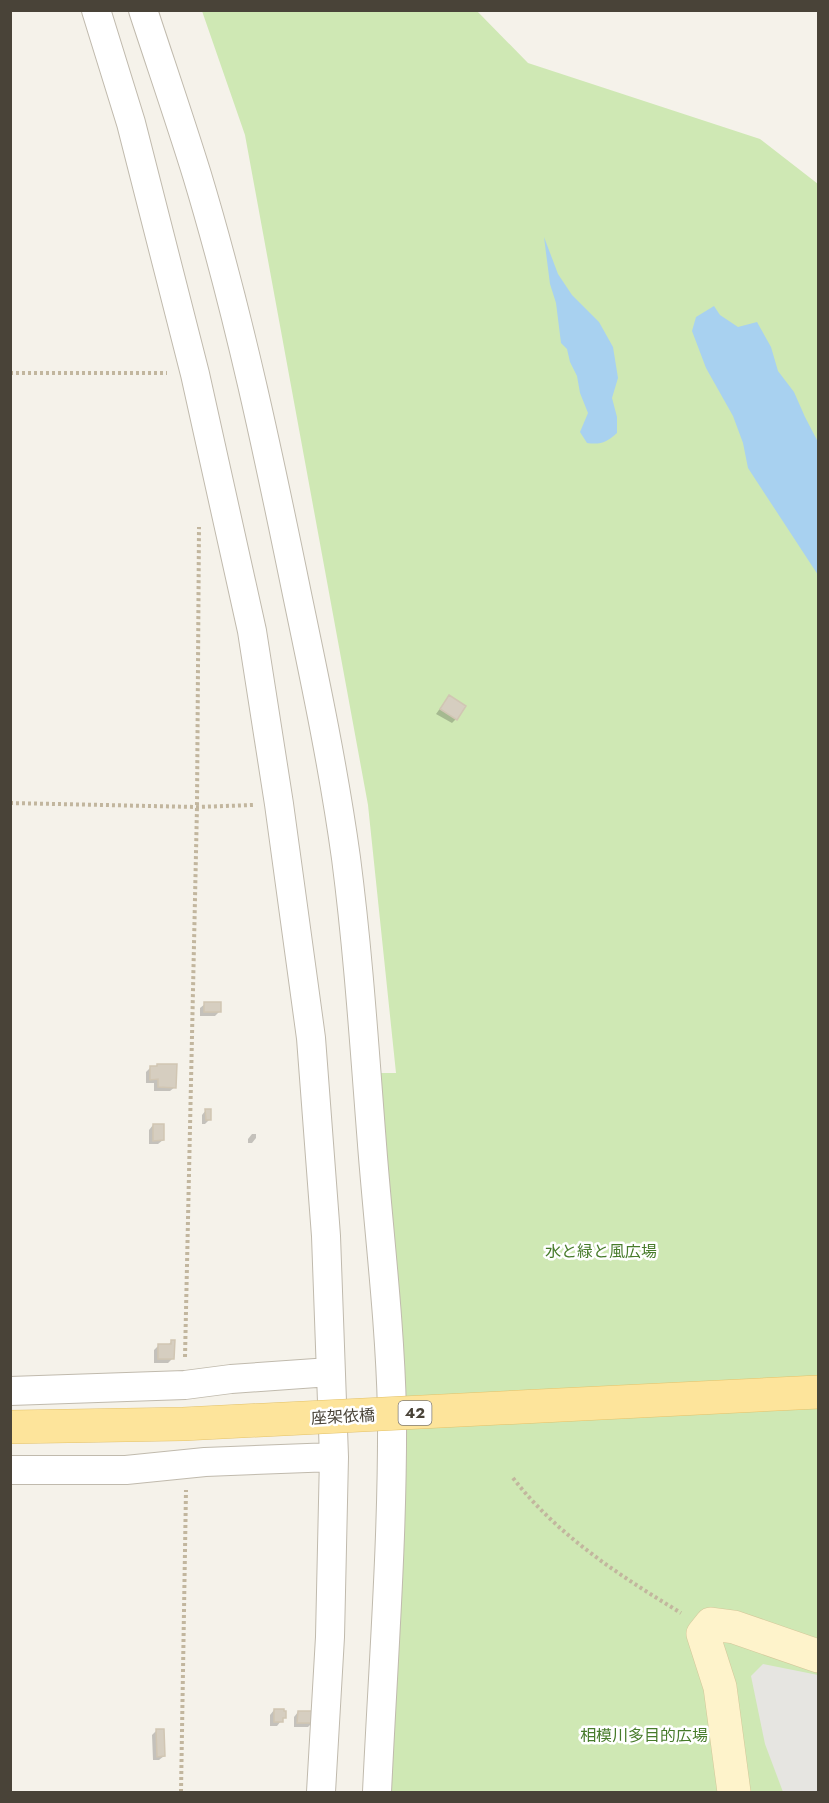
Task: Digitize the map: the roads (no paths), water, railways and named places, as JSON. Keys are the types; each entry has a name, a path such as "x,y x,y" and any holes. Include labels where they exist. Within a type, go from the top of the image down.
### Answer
{"main road":[{"name":"座架依橋","path":"10,1426 183,1424 819,1392"}],"street":[{"path":"96,10 131,123 195,374 252,631 279,804 311,1038 326,1236 334,1457 330,1637 321,1792"},
{"path":"142,10 197,177 246,360 277,493 324,723 345,855 367,1062 373,1155 387,1300 392,1409 391,1529 377,1792"},
{"path":"10,1391 184,1385 231,1379 330,1372"},
{"path":"10,1470 126,1470 186,1464 334,1457"},
{"path":"734,1792 720,1687 704,1634 711,1624 734,1627 819,1656"}],"water":[{"path":"544,237 558,274 572,295 599,322 613,347 618,378 612,398 617,417 617,433 604,442 587,443 580,432 588,413 567,349 561,343"},
{"path":"714,306 720,315 738,327 757,322 771,347 778,371 794,392 818,442 818,575 748,468 743,443 733,416 706,368 692,331 696,317"}],"park label":[{"name":"水と緑と風広場","path":"601,1251"},
{"name":"相模川多目的広場","path":"644,1735"}]}
